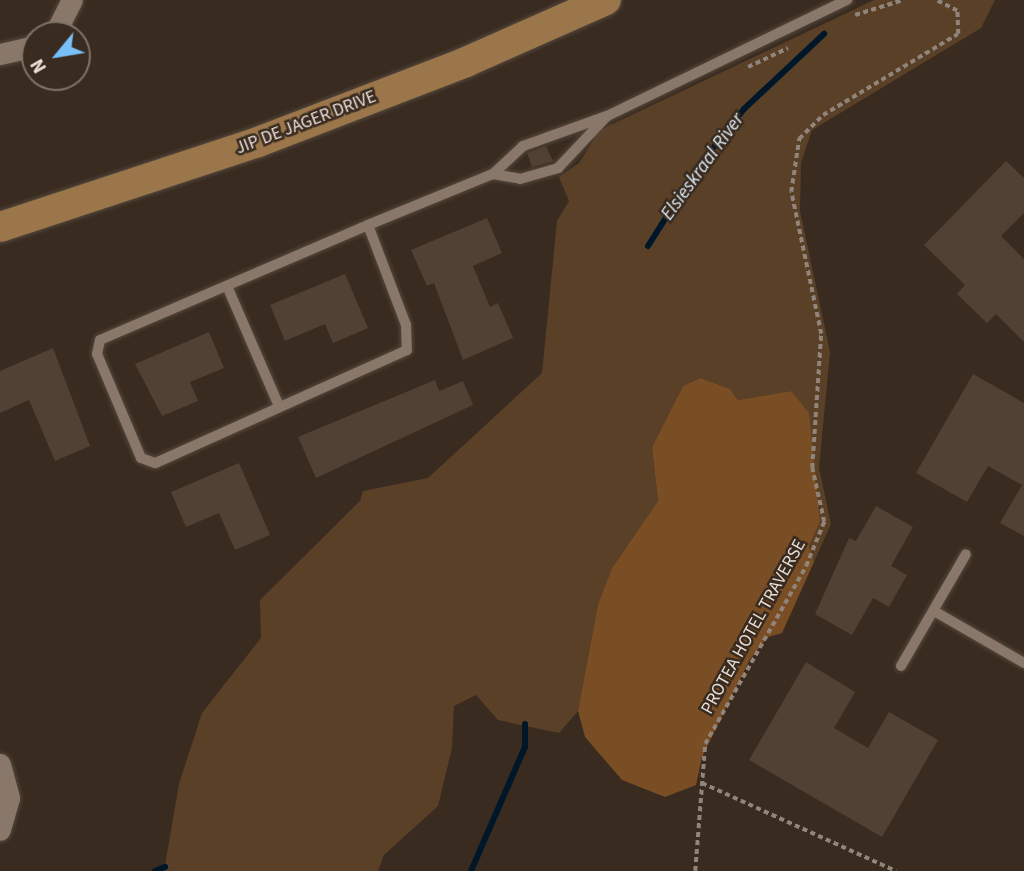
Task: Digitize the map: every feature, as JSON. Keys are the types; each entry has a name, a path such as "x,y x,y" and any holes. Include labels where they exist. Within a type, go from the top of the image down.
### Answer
{"main road":[{"name":"JIP DE JAGER DRIVE","path":"0,227 258,142 466,62 606,0"}],"street":[{"path":"61,21 72,0"},
{"path":"0,54 21,49"},
{"path":"0,764 9,799 0,830"}],"lane":[{"path":"368,225 406,326 407,351 155,463 136,450 97,346 114,333 368,225 493,174 523,146 607,116 847,0"},
{"path":"493,174 520,179 558,168 607,116"},
{"path":"227,286 279,406"},
{"path":"901,666 966,554"},
{"path":"934,611 1024,663"}],"path":[{"name":"PROTEA HOTEL TRAVERSE","path":"695,871 703,753 711,732 806,566 824,522 812,468 820,327 791,192 799,139 816,120 958,34 957,11 935,0"},
{"path":"702,783 896,871"}],"shaded area":[{"path":"874,0 995,0 981,28 812,130 801,163 800,211 830,352 819,468 831,524 814,562 809,546 820,510 810,448 791,391 738,400 730,389 702,378 683,386 652,447 658,501 612,568 598,604 578,711 559,733 498,720 476,695 454,706 452,748 438,806 384,855 378,871 164,871 179,784 202,713 261,638 260,600 360,501 363,491 428,478 542,373 557,221 569,201 559,177 579,163 600,130"},
{"path":"701,378 730,389 738,400 791,391 809,413 820,521 809,546 814,562 782,633 768,637 750,659 702,757 696,785 665,797 622,780 585,737 578,711 598,604 612,568 658,501 652,447 683,386"}],"building":[{"path":"546,146 553,161 532,167 527,153"},
{"path":"1006,161 1024,178 1024,213 1001,236 1024,259 1024,342 996,314 987,323 957,294 965,285 924,245"},
{"path":"487,218 502,253 473,266 490,307 498,303 513,338 463,360 434,283 427,286 411,250"},
{"path":"345,274 368,328 333,343 325,324 285,341 270,305"},
{"path":"209,332 224,368 190,382 198,401 162,416 135,364"},
{"path":"53,348 90,446 55,461 29,400 0,413 0,371"},
{"path":"973,374 1024,403 1024,536 1000,523 1022,485 988,466 967,502 916,473"},
{"path":"435,380 439,391 463,381 473,405 316,478 298,437"},
{"path":"239,463 270,535 235,550 219,513 186,527 171,492"},
{"path":"876,506 913,527 891,566 907,575 889,607 873,598 852,635 815,614 849,538 856,541"},
{"path":"806,662 855,692 834,728 868,748 889,712 938,740 882,837 749,760"}],"waterway":[{"name":"Elsieskraal River","path":"648,246 698,167 744,109 824,34"},
{"name":"Elsieskraal River","path":"471,871 525,747 525,724"},
{"path":"155,871 165,867"}]}
